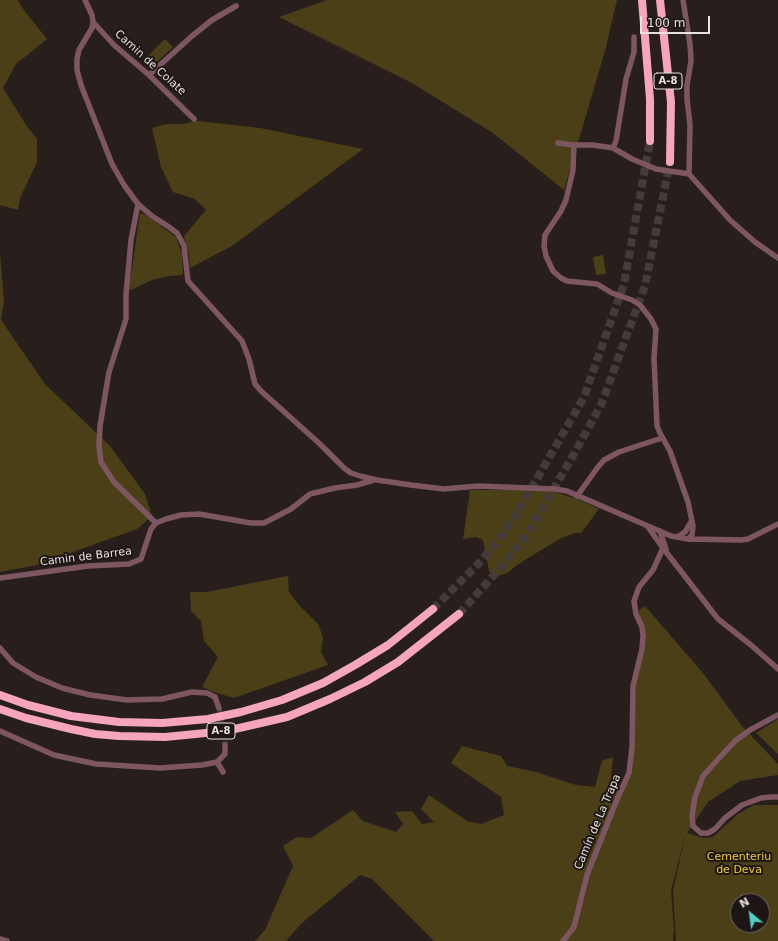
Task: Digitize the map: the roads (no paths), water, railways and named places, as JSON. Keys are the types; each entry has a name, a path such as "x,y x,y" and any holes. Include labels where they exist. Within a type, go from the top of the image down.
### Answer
{"highway":[{"name":"A-8","path":"642,0 650,99 650,141"},
{"name":"A-8","path":"660,0 671,102 670,162"},
{"name":"A-8","path":"0,695 28,706 64,714 119,722 162,723 208,719 282,700 323,683 388,644 433,609"},
{"name":"A-8","path":"0,709 26,718 95,734 165,737 226,731 287,716 330,699 364,682 398,662 459,614"}],"street":[{"path":"85,0 93,22 92,28 78,50 77,70 80,85 112,164 124,185 138,204 152,216 169,226 181,240 184,246 188,281 242,341 249,359 255,384 344,468 351,473 360,476 411,486 444,489 478,486 545,488 567,491 673,537 688,539 742,540 748,539 778,524"},
{"path":"683,0 690,44 691,61 687,92 690,125 689,174"},
{"path":"150,75 207,24 236,6"},
{"name":"Camin de Colate","path":"93,22 114,45 150,75 194,119"},
{"path":"613,148 616,141 626,79 634,52 634,37"},
{"path":"558,143 613,148 632,159 656,169 689,174 730,220 755,242 778,258"},
{"path":"574,145 573,170 566,200 545,236 544,246 546,256 553,271 561,278 567,281 597,284 640,305 656,329 654,358 657,426 670,451 688,502 690,525 693,526 692,535 688,539"},
{"path":"138,204 131,240 126,295 126,319 109,372 100,426 99,446 101,462 114,482 156,523 181,515 199,514 251,523 264,523 291,510 310,494 377,480"},
{"path":"577,496 604,460 619,452 662,438"},
{"name":"Camin de Barrea","path":"0,578 88,566 136,563 141,559 151,529 156,523"},
{"path":"646,525 664,547"},
{"path":"673,537 685,532 690,525"},
{"path":"659,542 658,534 660,531"},
{"path":"660,531 667,553 718,619 778,669"},
{"name":"Camín de La Trapa","path":"563,941 574,927 587,875 618,796 629,774 632,747 633,686 642,649 643,636 642,627 636,614 634,601 639,587 653,570 666,540 673,537"},
{"path":"0,648 13,663 36,677 62,688 90,695 128,700 162,700 192,692 207,693 215,697 219,708"},
{"path":"778,715 750,730 735,741 710,767 704,776 695,797 692,816 693,826 701,833 708,833 715,829 725,818 742,805 761,798 771,796 778,797"},
{"path":"0,732 54,754 96,764 160,768 202,765 217,762 224,754 225,745"},
{"path":"217,762 223,772"},
{"path":"0,939 7,941"}],"tunnel":[{"path":"433,609 482,560 512,522 584,397 624,284 650,141"},
{"path":"459,614 503,565 529,532 601,405 645,286 670,162"},
{"path":"219,708 225,745"}],"park label":[{"name":"Cementeriu de Deva","path":"739,863"}]}
